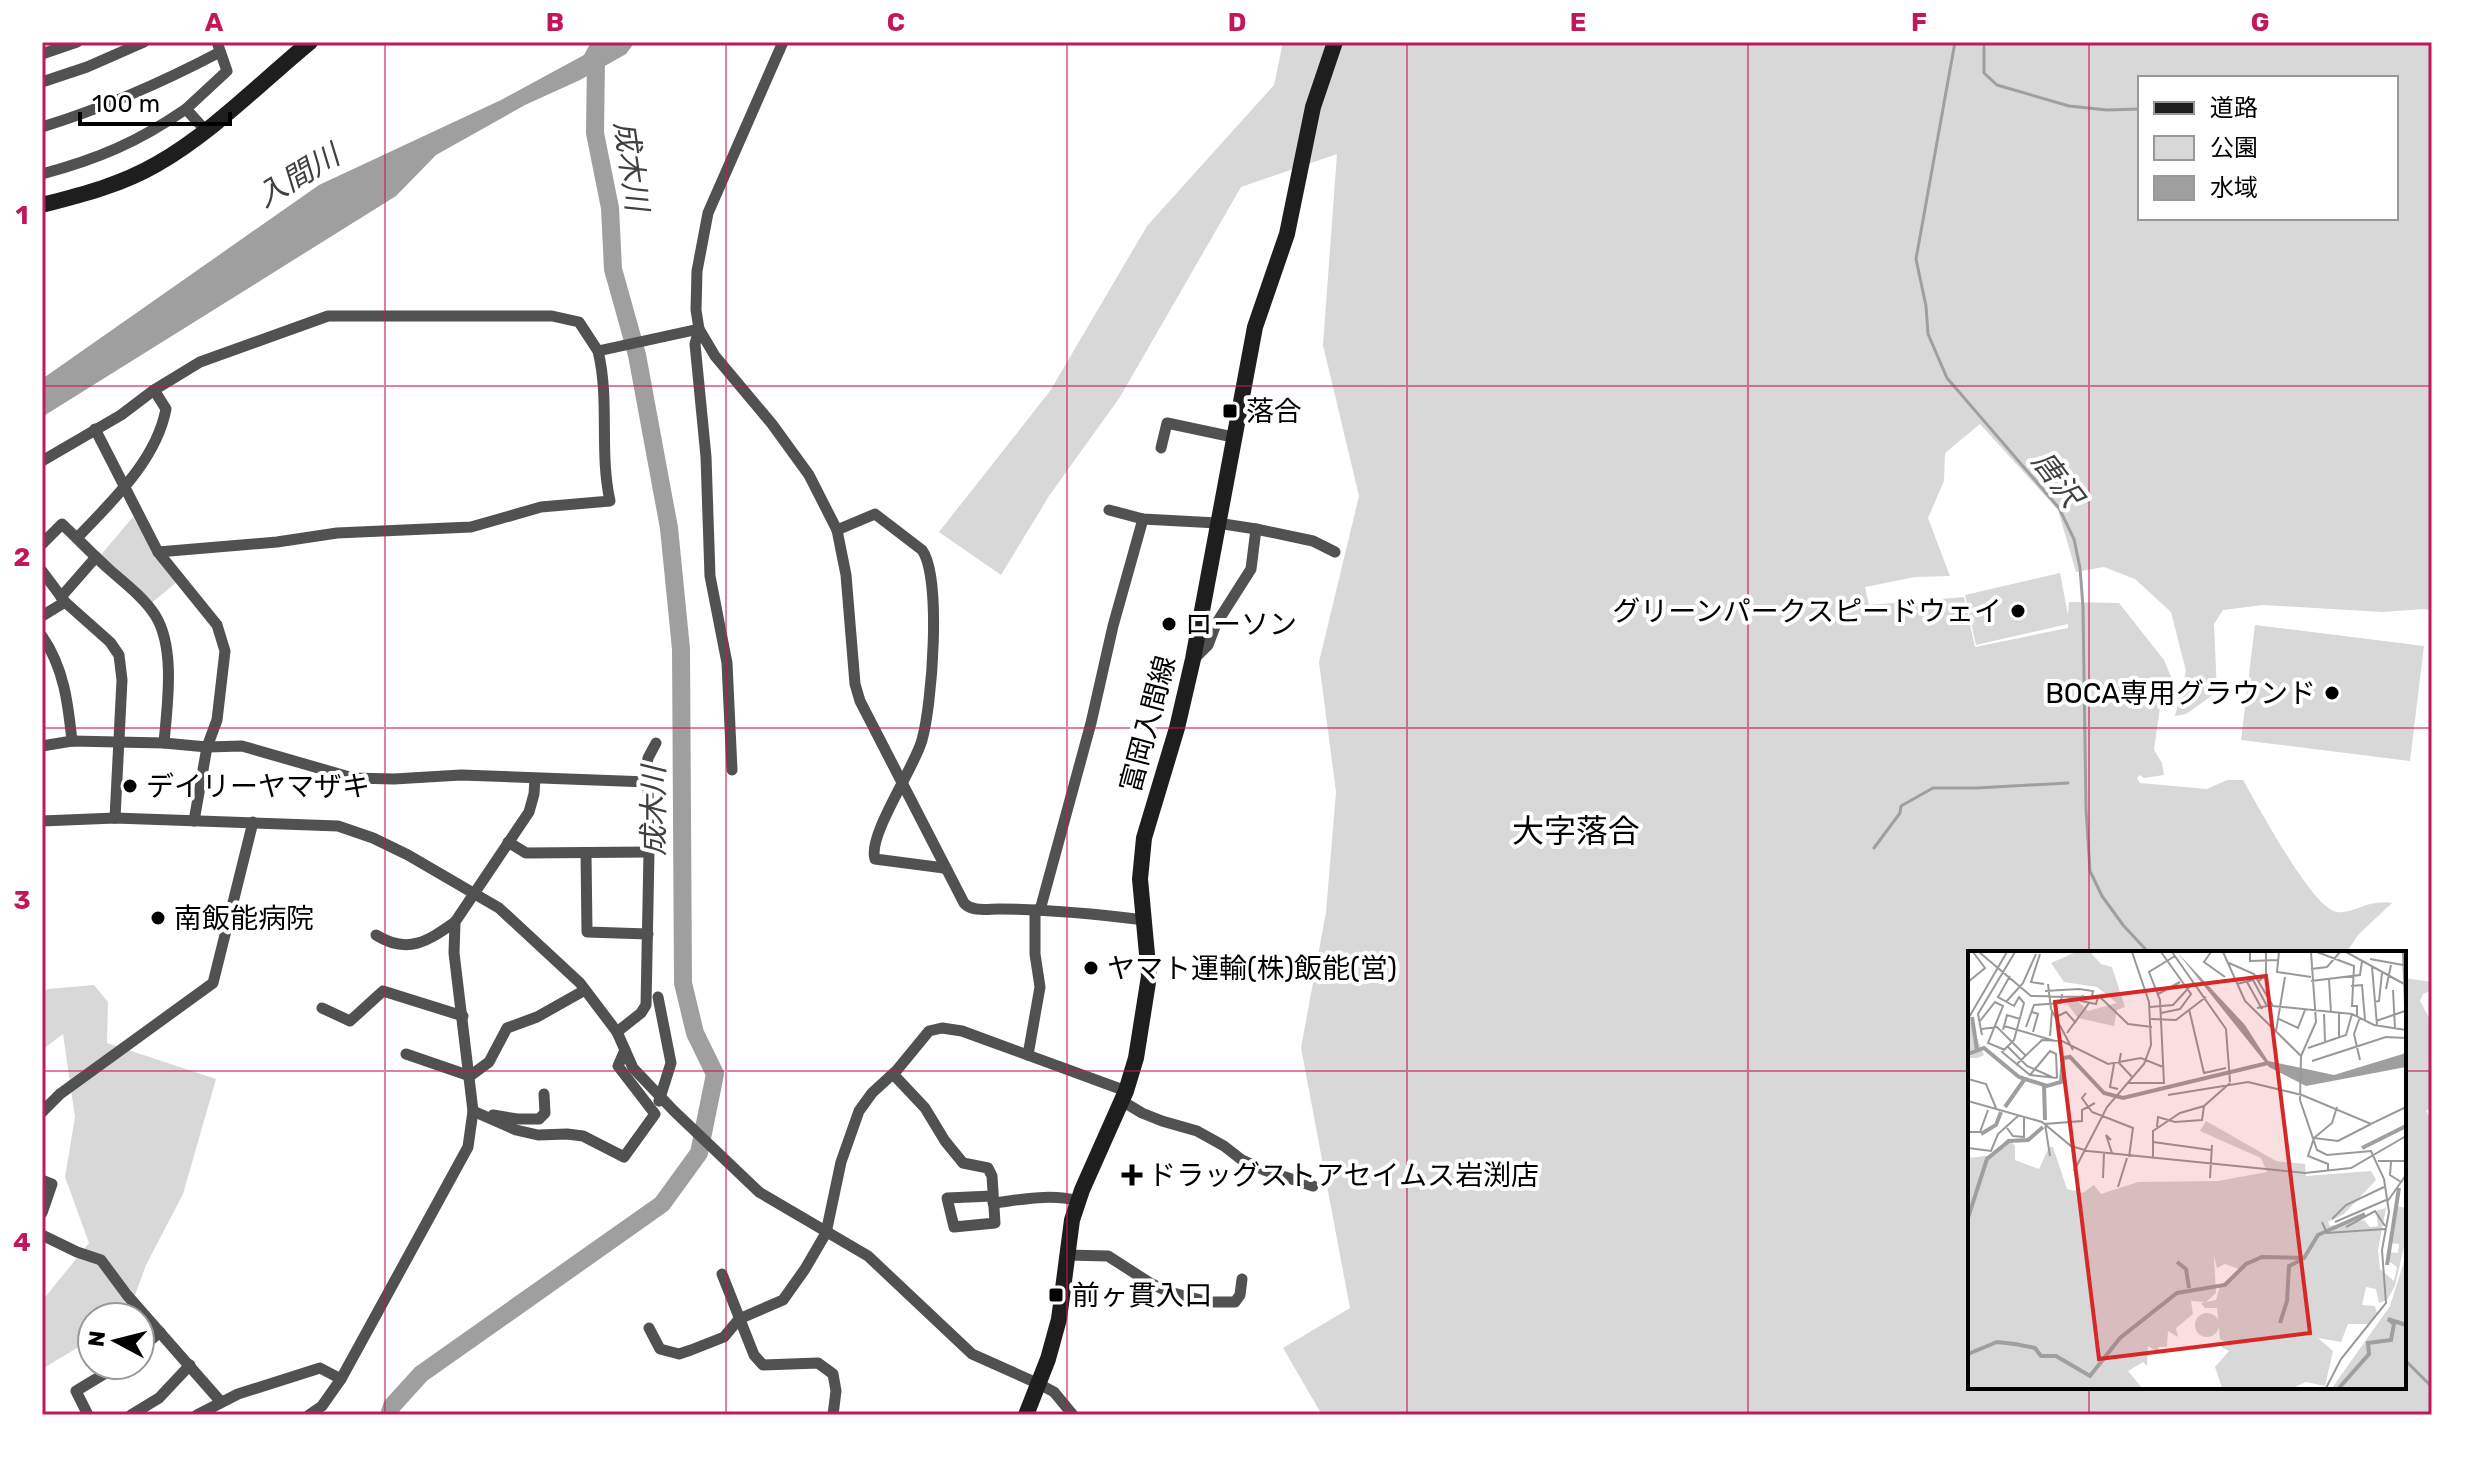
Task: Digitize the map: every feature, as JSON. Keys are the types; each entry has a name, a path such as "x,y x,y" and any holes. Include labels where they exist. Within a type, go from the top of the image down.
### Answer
{"main road":[{"path":"42,205 132,177 171,156 206,131 310,42"},
{"name":"富岡入間線","path":"1026,1415 1059,1319 1068,1236 1078,1201 1124,1096 1136,1058 1147,989 1147,944 1140,879 1144,838 1177,728 1193,659 1255,327 1287,234 1313,107 1335,42"}],"street":[{"path":"42,54 77,42"},
{"path":"42,82 87,67 144,42"},
{"path":"732,770 727,663 710,576 706,457 695,344 699,329 695,288 708,213 783,42"},
{"path":"42,127 172,77 218,47 227,71 186,109 130,144 42,174"},
{"path":"186,109 206,131"},
{"path":"42,461 214,356 328,316 552,316 579,322 598,351 603,373 604,473 610,501 541,507 471,527 337,533 277,542 158,552"},
{"path":"598,351 699,329"},
{"path":"699,329 715,356 772,424 809,475 837,530 846,575 855,684 860,701 944,868 968,908 1038,910 1144,920"},
{"path":"77,538 125,487 163,426 166,409 154,390"},
{"path":"1161,448 1167,423 1233,437"},
{"path":"95,429 158,552 217,625 225,651 217,720 207,747 194,821"},
{"path":"1109,510 1143,519 1217,523 1256,529 1313,541 1335,552"},
{"path":"837,530 875,514 927,557 932,586 933,661 922,740 882,824 873,854 875,859 944,868"},
{"path":"1028,1055 1040,987 1035,954 1038,910 1091,723 1113,626 1143,519"},
{"path":"42,544 62,524 155,615 167,658 164,743"},
{"path":"1193,659 1208,645 1216,624 1251,569 1256,529"},
{"path":"42,616 63,599 96,557"},
{"path":"42,571 63,599 110,642 119,655 122,680 115,818"},
{"path":"42,636 66,686 72,741"},
{"path":"42,746 72,741 242,746 353,778 461,775 648,782 646,1005 641,1013 617,1032"},
{"path":"644,782 648,758 656,743"},
{"path":"376,935 408,946 437,935 455,922 529,812 535,779"},
{"path":"42,821 115,818 338,826 408,855 499,908 585,990 617,1032 633,1068 759,1192 868,1256 972,1354 1054,1392 1073,1415"},
{"path":"42,1112 60,1094 213,983 253,822"},
{"path":"508,842 526,853 649,852"},
{"path":"586,853 587,932 648,934"},
{"path":"309,1415 322,1406 341,1379 466,1153 473,1111 454,953 455,922"},
{"path":"470,1076 489,1062 507,1028 537,1017 585,990"},
{"path":"322,1008 350,1021 383,991 463,1016"},
{"path":"473,1111 516,1130 538,1135 583,1136 624,1157 655,1114 671,1063 658,997"},
{"path":"649,1328 660,1349 679,1354 724,1337 739,1319 783,1300 826,1233 841,1162 859,1111 929,1031 942,1028 962,1031 1028,1055 1124,1096 1152,1117 1197,1131 1242,1160 1313,1186"},
{"path":"625,1050 618,1066 655,1114"},
{"path":"406,1054 470,1076"},
{"path":"893,1074 925,1108 963,1163 988,1168 992,1176 993,1200 1068,1198 1078,1201"},
{"path":"473,1111 517,1119 539,1119 545,1113 544,1094"},
{"path":"42,1180 52,1184 42,1213"},
{"path":"42,1235 101,1260 127,1295 221,1402"},
{"path":"1066,1255 1108,1256 1169,1292 1209,1302 1235,1302 1240,1295 1242,1279"},
{"path":"722,1274 754,1355 763,1365 818,1363 833,1374 836,1391 833,1415"},
{"path":"156,1335 160,1332"},
{"path":"131,1415 159,1398 190,1365"},
{"path":"197,1415 238,1394 320,1368 341,1379"},
{"path":"88,1415 76,1391 93,1381"}],"green space":[{"path":"1283,42 2432,42 2432,611 2382,612 2263,605 2223,610 2214,624 2217,692 2186,714 2175,716 2186,671 2171,612 2135,579 2104,567 2076,572 2058,510 1980,424 1945,453 1944,481 1928,518 1950,576 1915,577 1865,587 1869,605 1964,597 1975,647 2068,628 2068,624 1976,645 1965,595 2060,573 2068,615 2069,602 2119,603 2164,660 2174,684 2160,707 2154,750 2162,763 2164,775 2144,778 2140,775 2137,778 2140,783 2207,789 2227,780 2243,780 2300,876 2327,907 2344,912 2375,903 2392,903 2358,935 2347,951 1968,951 1968,1389 2406,1389 2406,978 2432,982 2432,990 2423,994 2420,1001 2432,1023 2432,1107 2426,1111 2432,1121 2432,1415 1322,1415 1283,1348 1350,1308 1301,1048 1326,912 1336,792 1319,662 1359,496 1323,345 1337,154 1241,187 1120,397 1049,496 1001,575 939,532 1050,391 1147,226 1274,85"},
{"path":"133,517 178,581 149,605 99,557"},
{"name":"BOCA専用グラウンド","path":"2255,625 2424,646 2410,761 2241,740"},
{"path":"94,985 108,1002 107,1043 216,1079 183,1194 146,1265 133,1301 76,1301 76,1349 42,1369 42,1301 89,1243 65,1177 75,1117 63,1034 42,1050 42,992"}],"water":[{"name":"入間川","path":"591,42 635,42 626,54 436,155 396,196 42,417 42,379 319,185 501,100 584,55"}],"waterway":[{"name":"唐沢","path":"1955,42 1916,259 1926,306 1928,334 1947,378 2059,508 2074,539 2083,607 2090,871 2102,896 2147,951"},
{"path":"1984,42 1984,73 1997,85 2069,106 2138,109"},
{"name":"成木川","path":"389,1415 392,1406 421,1374 662,1204 699,1153 715,1074 695,1033 683,983 681,649 669,528 637,355 613,269 610,208 595,133 596,59"},
{"path":"1874,848 1900,813 1901,806 1933,788 2068,783"},
{"name":"唐沢","path":"2406,1361 2432,1387"}],"place":[{"name":"落合","path":"1230,411"},
{"name":"グリーンパークスピードウェイ","path":"2018,611"},
{"name":"ローソン","path":"1169,624"},
{"name":"BOCA専用グラウンド","path":"2332,693"},
{"name":"デイリーヤマザキ","path":"130,786"},
{"name":"南飯能病院","path":"158,918"},
{"name":"ヤマト運輸(株)飯能(営)","path":"1091,968"},
{"name":"ドラッグストアセイムス岩渕店","path":"1132,1175"},
{"name":"前ヶ貫入口","path":"1056,1295"}],"district":[{"name":"大字落合","path":"1576,831"}]}
